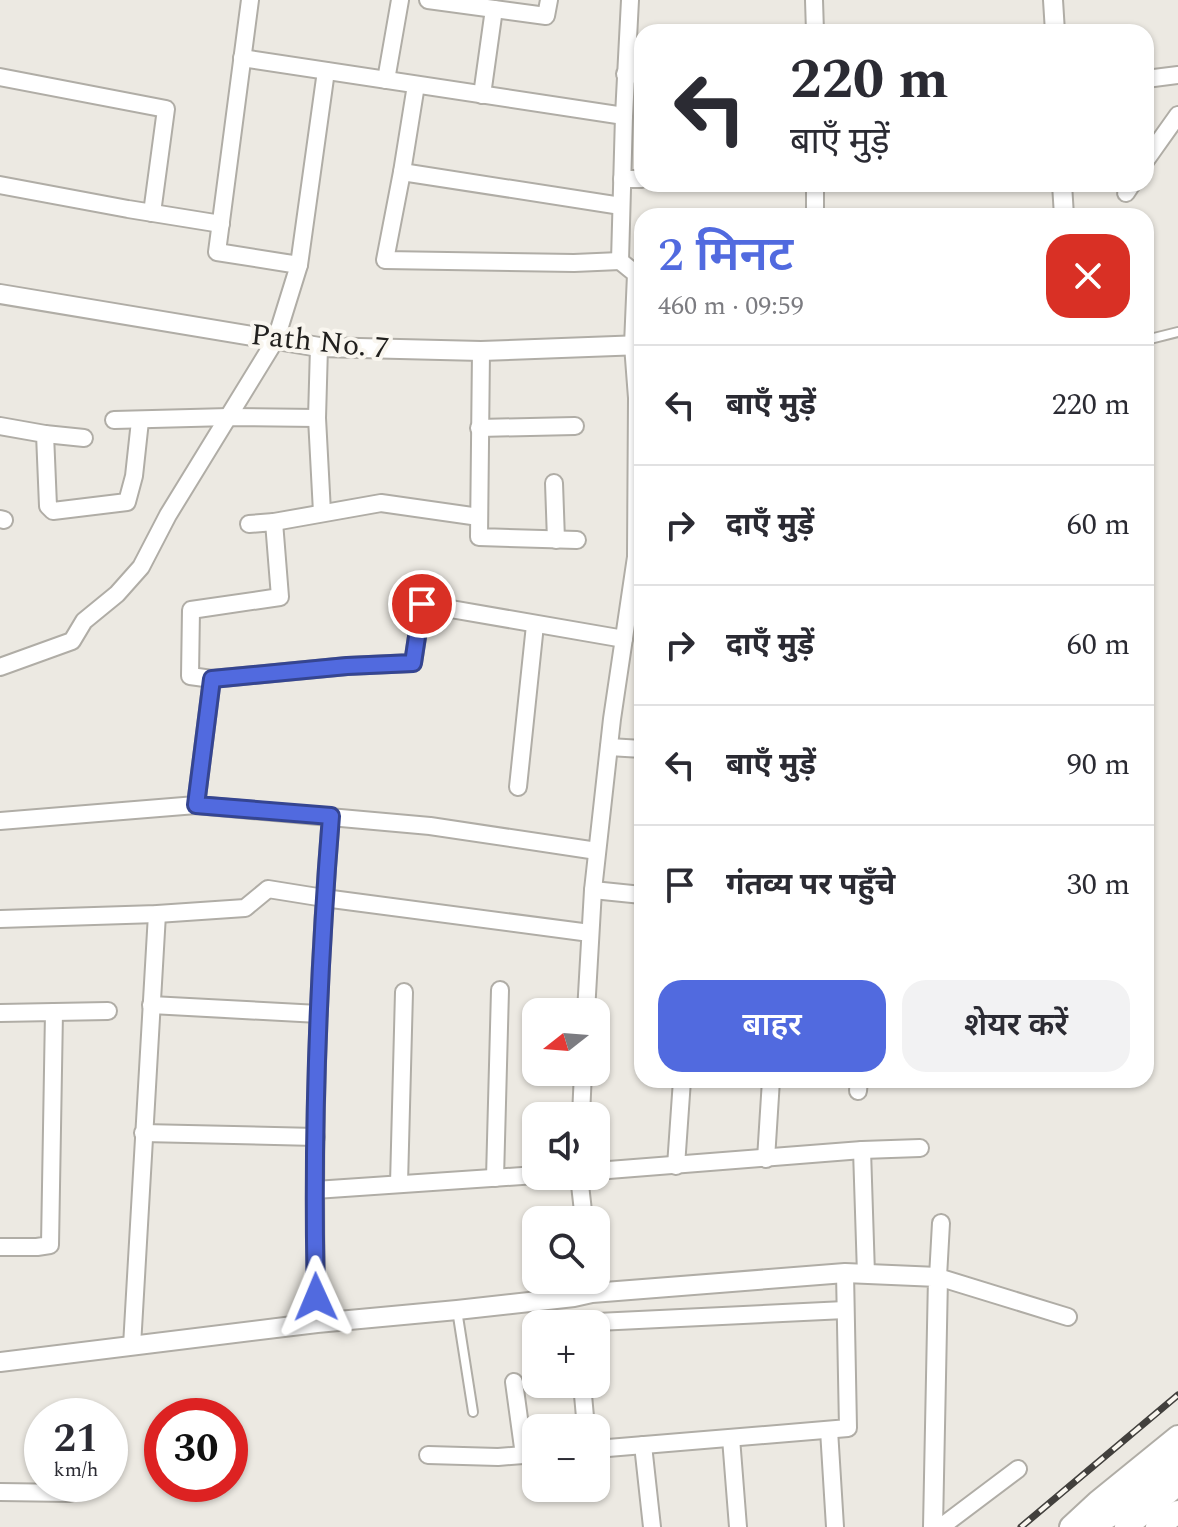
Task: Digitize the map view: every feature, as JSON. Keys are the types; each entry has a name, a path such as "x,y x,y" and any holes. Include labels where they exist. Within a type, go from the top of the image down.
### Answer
{"main road":[{"path":"1071,1527 1178,1437"},
{"path":"1090,1527 1123,1508 1178,1462"},
{"path":"1126,1527 1178,1484"},
{"path":"1157,1527 1178,1512"}],"street":[{"path":"250,0 217,252 299,265"},
{"path":"386,80 400,0"},
{"path":"428,0 546,16 549,0"},
{"path":"620,261 624,116 634,75 630,0"},
{"path":"814,0 815,24"},
{"path":"1053,0 1054,24"},
{"path":"482,95 494,9"},
{"path":"242,58 624,116"},
{"path":"0,667 72,641 84,621 117,594 141,567 168,515 276,339 299,265 326,71"},
{"path":"1154,78 1178,75"},
{"path":"0,77 166,109 152,213"},
{"path":"416,85 385,260 620,261 634,271"},
{"path":"1154,148 1178,115"},
{"path":"402,172 621,206"},
{"path":"622,179 634,179"},
{"path":"0,185 221,224"},
{"name":"Path No. 7","path":"0,294 319,347 481,351 634,345"},
{"path":"319,347 317,418 322,512"},
{"path":"481,351 479,537 577,540"},
{"path":"114,420 317,418"},
{"path":"45,434 50,510 125,503 134,476 140,421"},
{"path":"0,426 84,438"},
{"path":"479,428 575,426"},
{"path":"554,483 556,540"},
{"path":"249,524 381,503 479,517"},
{"path":"274,522 280,597 191,610 190,676 212,679 413,663 422,604 624,639"},
{"path":"587,998 597,851 634,584"},
{"path":"518,787 535,625"},
{"path":"196,805 212,679"},
{"path":"609,747 634,749"},
{"path":"0,821 196,805 430,826 597,851"},
{"path":"317,1323 315,1190 319,1014 331,816"},
{"path":"0,919 245,908 268,889 590,933"},
{"path":"593,890 634,894"},
{"path":"132,1346 157,914"},
{"path":"495,1178 500,990"},
{"path":"399,1184 404,992"},
{"path":"151,1005 319,1014"},
{"path":"0,1013 108,1011"},
{"path":"0,1247 50,1245 54,1012"},
{"path":"676,1166 681,1088"},
{"path":"766,1159 770,1088"},
{"path":"143,1133 316,1137"},
{"path":"610,1170 920,1148"},
{"path":"862,1150 866,1274"},
{"path":"315,1190 522,1176"},
{"path":"933,1527 941,1223"},
{"path":"610,1448 848,1428 845,1273"},
{"path":"610,1288 845,1273 938,1277 1068,1317"},
{"path":"0,1362 317,1323 457,1310 559,1294"},
{"path":"610,1322 845,1310"},
{"path":"514,1382 522,1418"},
{"path":"829,1430 835,1527"},
{"path":"731,1438 738,1527"},
{"path":"643,1445 652,1527"},
{"path":"428,1455 522,1455"},
{"path":"941,1527 1018,1469"},
{"path":"0,1492 24,1492"}],"lane":[{"path":"1154,338 1178,332"},
{"path":"457,1310 473,1412"}],"railway":[{"path":"1021,1527 1178,1395"}],"route":[{"path":"316,1297 314,1220 321,957 331,816 196,805 212,679 413,663 422,604"}]}
